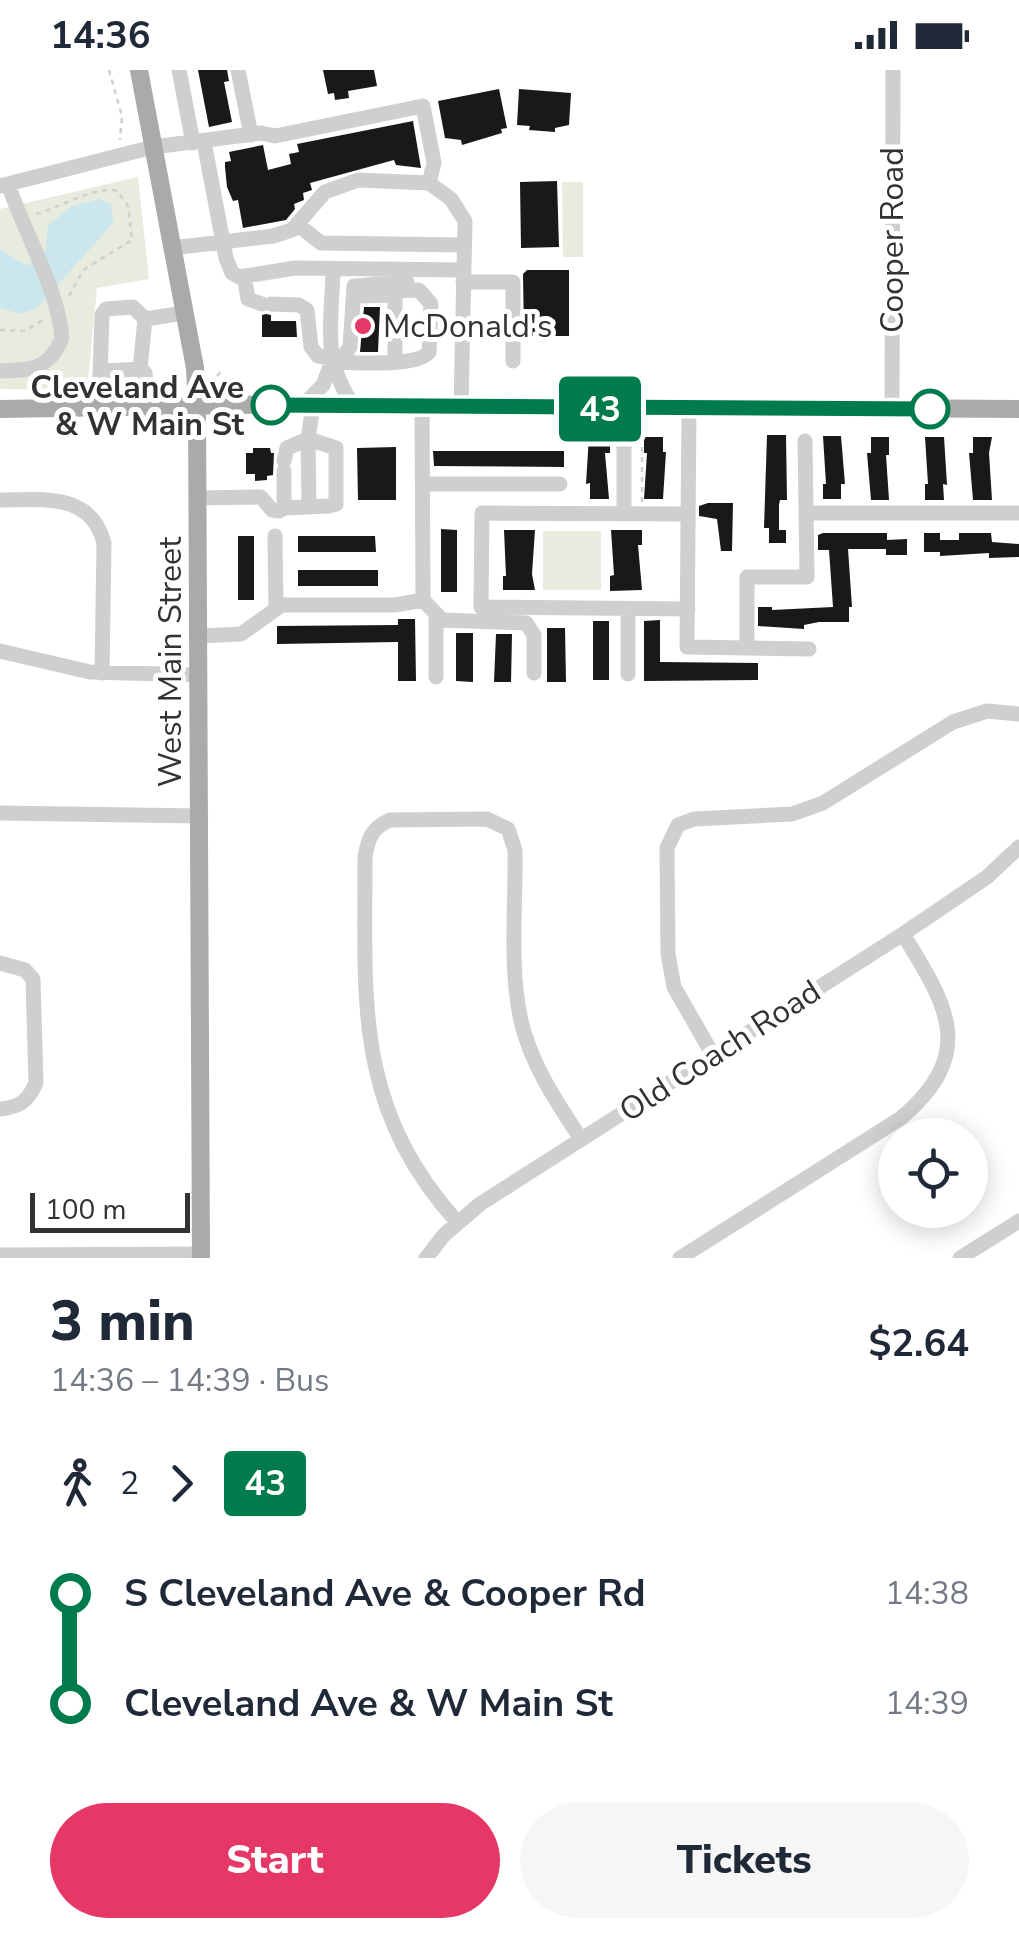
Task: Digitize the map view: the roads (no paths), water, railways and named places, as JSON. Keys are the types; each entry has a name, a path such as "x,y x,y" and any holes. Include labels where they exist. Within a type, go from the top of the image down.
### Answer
{"main road":[{"name":"West Main Street","path":"139,70 195,368 197,406 201,1256"},
{"path":"0,409 308,404 1019,409"}],"street":[{"path":"178,70 232,273 244,276 295,268 333,269 513,282 513,361"},
{"path":"238,70 251,135"},
{"name":"Cooper Road","path":"892,410 893,70"},
{"path":"0,371 46,365 62,338 56,301 4,185 153,147 251,135 274,136 423,106 434,162 429,183"},
{"path":"172,248 273,236 296,224 325,192 358,180 429,183 451,199 464,221 461,407"},
{"path":"296,224 321,244 464,245"},
{"path":"333,269 333,361 337,382 352,405"},
{"path":"244,276 248,299 299,305 306,310 311,348 318,356 333,361 425,358 429,352 428,299 420,286 407,282 354,286 350,347 333,361 308,404 308,507"},
{"path":"395,361 395,291 420,290 428,299 463,304"},
{"path":"358,296 395,295"},
{"path":"100,407 102,315 106,308 134,307 145,318"},
{"path":"145,318 184,313"},
{"path":"140,369 145,318"},
{"path":"100,375 105,371 140,369 145,373 147,407"},
{"path":"422,406 423,600 436,615 454,622 526,623 534,635 534,673"},
{"path":"689,408 687,647 809,649"},
{"path":"199,498 262,496 272,510 336,504 336,448 308,439 286,448 284,508"},
{"path":"624,440 624,513"},
{"path":"747,648 747,577 807,577 804,440"},
{"path":"423,484 560,484"},
{"path":"0,500 60,500 76,504 101,530 102,673"},
{"path":"806,512 1019,513"},
{"path":"688,514 482,513 481,607 688,610"},
{"path":"275,536 276,608"},
{"path":"200,636 240,634 276,608 423,600"},
{"path":"628,609 628,674"},
{"path":"436,615 436,677"},
{"path":"0,651 102,673 200,674"},
{"path":"713,1055 689,1020 674,987 668,954 667,848 678,826 694,819 792,814 823,803 952,722 987,711 1019,714"},
{"path":"0,813 201,816"},
{"path":"458,1223 425,1186 391,1126 373,1067 366,1000 367,840 379,825 390,820 488,819 508,829 513,839 521,1022 537,1067 581,1139"},
{"name":"Old Coach Road","path":"426,1258 480,1204 904,934 987,877 1019,847"},
{"path":"680,1258 901,1118 927,1096 944,1067 949,1033 942,999 904,934"},
{"path":"0,963 26,970 33,979 36,1036 36,1083 30,1097 18,1106 0,1109"},
{"path":"960,1258 1019,1221"},
{"path":"0,1255 201,1256"}],"water":[{"path":"99,199 111,204 113,223 37,308 21,314 0,308 0,249 27,266 46,250 48,225 72,206"}],"place":[{"name":"McDonald's","path":"363,326"},
{"name":"Cleveland Ave & W Main St","path":"271,405"}]}
